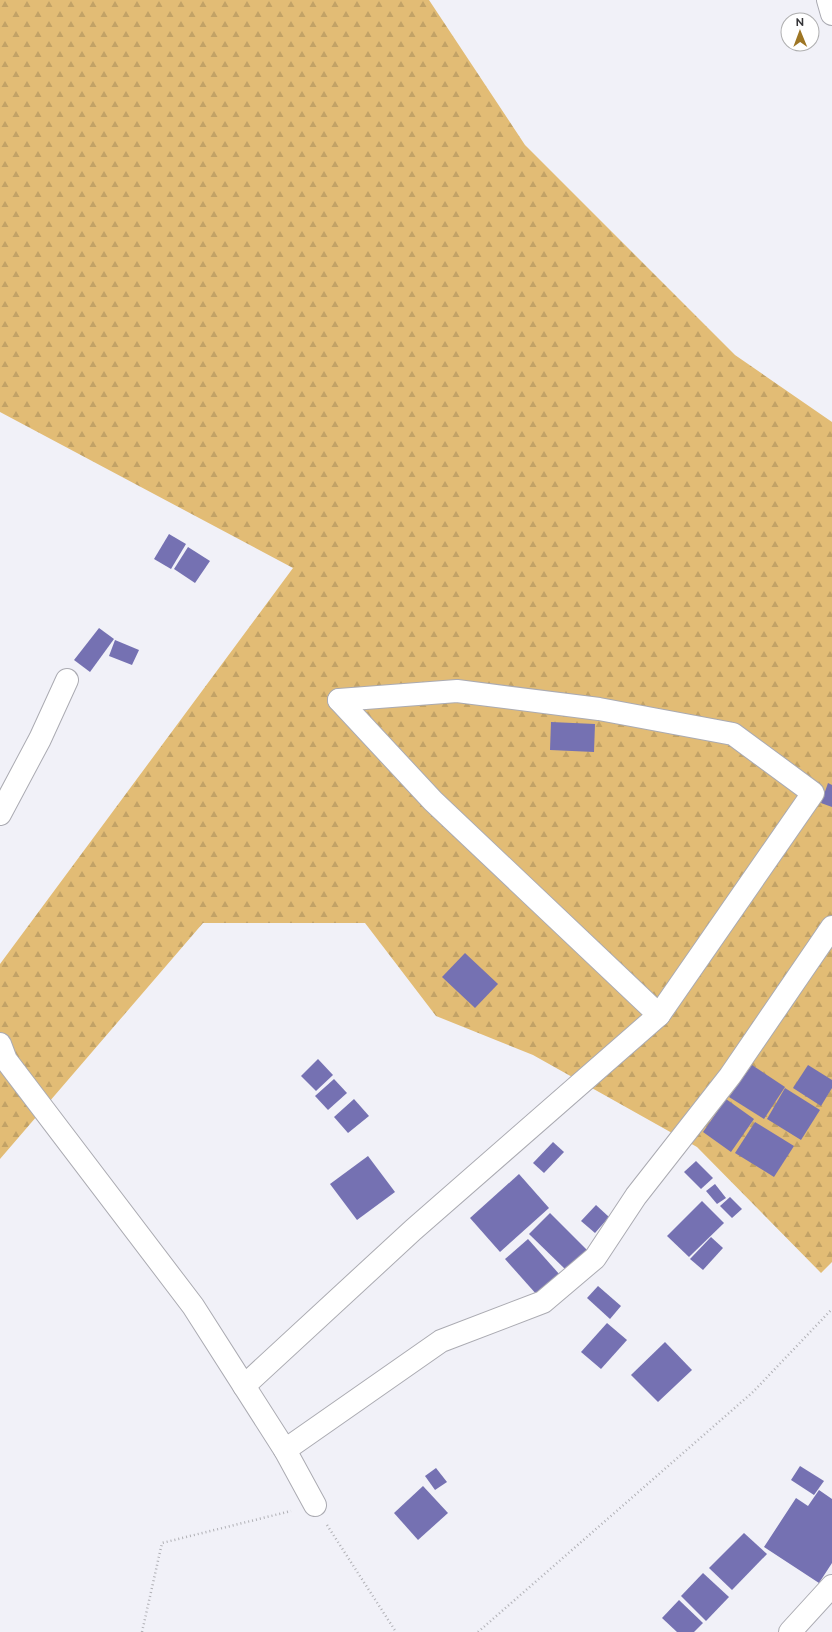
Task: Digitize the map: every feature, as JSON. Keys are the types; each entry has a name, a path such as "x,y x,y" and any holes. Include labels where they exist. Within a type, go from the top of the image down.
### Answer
{"street":[{"path":"828,0 832,14"},
{"path":"0,814 40,739 67,680"},
{"path":"244,1386 413,1230 659,1015 813,793 733,734 599,709 457,691 339,700 434,801 659,1015"},
{"path":"285,1450 441,1340 543,1302 595,1258 636,1196 730,1076 832,927"},
{"path":"0,1044 6,1060 193,1306 285,1450 315,1505"},
{"path":"790,1632 832,1586"}],"path":[{"path":"478,1632 753,1392 832,1309"},
{"path":"142,1632 162,1543 315,1505 396,1632"}],"green space":[{"path":"0,0 429,0 525,145 735,355 832,422 832,1262 821,1273 697,1147 533,1055 436,1016 365,923 203,923 0,1159 0,964 293,568 0,412"}],"building":[{"path":"169,534 186,544 171,569 154,559"},
{"path":"188,547 210,561 195,583 174,569"},
{"path":"99,628 114,639 90,672 74,660"},
{"path":"115,640 139,650 132,665 109,656"},
{"path":"551,722 595,724 594,752 550,750"},
{"path":"828,783 832,785 832,807 821,803"},
{"path":"465,953 498,984 475,1008 442,977"},
{"path":"318,1059 333,1075 316,1091 301,1076"},
{"path":"752,1065 785,1087 764,1119 729,1097"},
{"path":"808,1065 832,1080 832,1088 821,1106 793,1088"},
{"path":"334,1079 347,1093 328,1110 315,1096"},
{"path":"785,1088 820,1110 801,1140 767,1119"},
{"path":"354,1099 369,1116 348,1133 334,1117"},
{"path":"726,1099 754,1119 731,1152 703,1132"},
{"path":"755,1122 794,1146 774,1177 735,1153"},
{"path":"553,1142 564,1152 544,1173 533,1163"},
{"path":"368,1156 395,1192 357,1220 330,1184"},
{"path":"696,1161 713,1178 701,1189 684,1172"},
{"path":"519,1174 549,1208 500,1252 470,1218"},
{"path":"715,1184 726,1198 717,1204 706,1191"},
{"path":"730,1197 742,1209 732,1218 720,1206"},
{"path":"702,1201 724,1223 689,1257 667,1236"},
{"path":"596,1205 609,1217 595,1233 581,1221"},
{"path":"550,1213 587,1250 566,1270 529,1234"},
{"path":"711,1237 723,1248 703,1270 690,1259"},
{"path":"528,1239 560,1275 537,1295 505,1259"},
{"path":"598,1286 621,1306 610,1319 587,1298"},
{"path":"607,1323 627,1340 601,1369 581,1352"},
{"path":"665,1342 692,1370 658,1402 631,1375"},
{"path":"800,1466 824,1481 814,1495 791,1480"},
{"path":"436,1468 447,1482 435,1490 425,1476"},
{"path":"423,1486 448,1513 418,1540 394,1513"},
{"path":"819,1490 832,1499 832,1563 819,1583 764,1547 796,1498 808,1506"},
{"path":"744,1533 767,1554 732,1590 709,1568"},
{"path":"703,1573 729,1597 706,1621 681,1596"},
{"path":"679,1600 703,1623 694,1632 677,1632 662,1618"}]}
